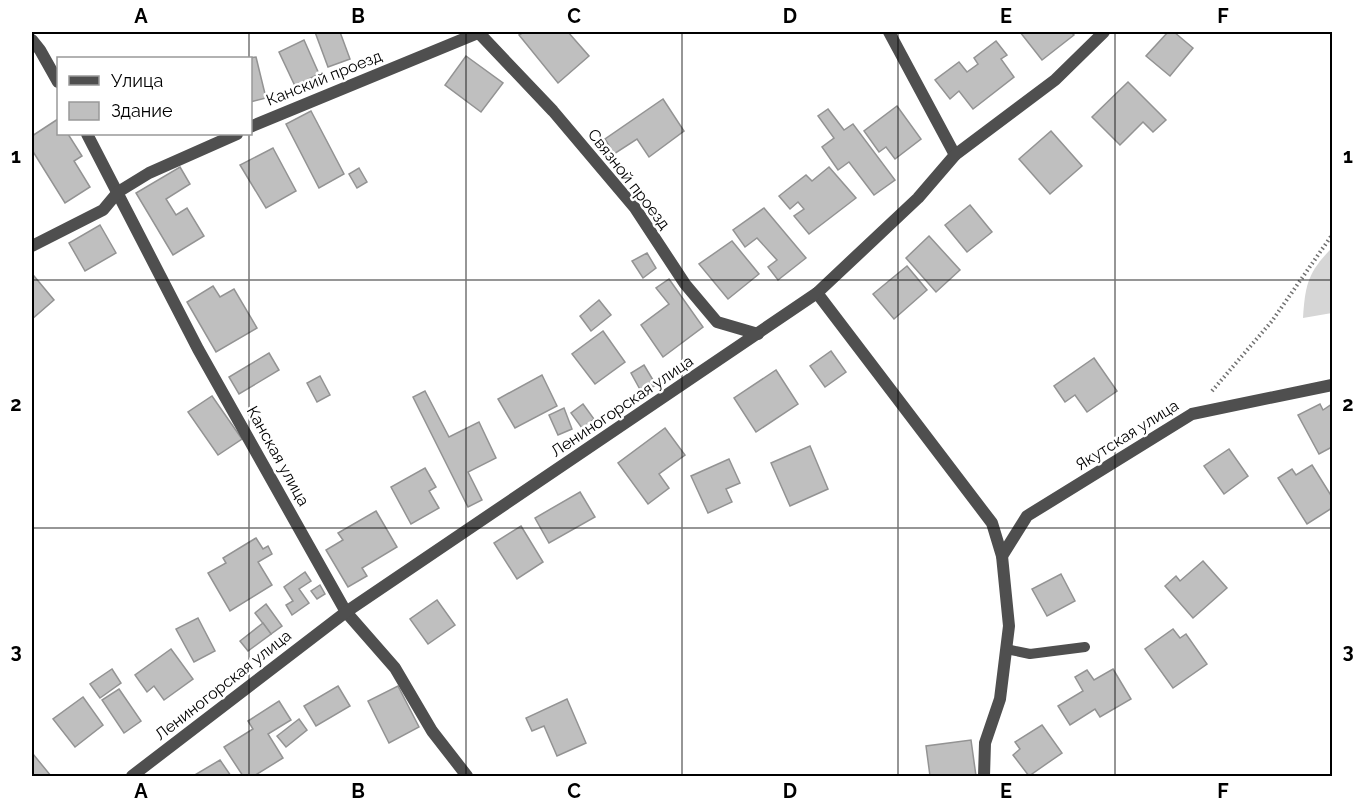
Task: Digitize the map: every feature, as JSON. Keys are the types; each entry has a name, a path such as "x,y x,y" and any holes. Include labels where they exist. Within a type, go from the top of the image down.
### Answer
{"street":[{"name":"Канский проезд","path":"252,127 478,32"},
{"name":"Связной проезд","path":"478,32 553,111 635,208 685,284 717,322 758,334"},
{"path":"889,32 955,155"},
{"name":"Лениногорская улица","path":"132,777 346,612 817,293 918,198 955,155 1055,80 1104,32"},
{"path":"32,40 57,80"},
{"name":"Канская улица","path":"88,135 198,349 346,612 394,668 432,731 467,777"},
{"path":"32,246 103,210 118,192 149,173 235,135"},
{"path":"817,293 992,523 1002,556 1009,626 1000,699 985,743 984,777"},
{"name":"Якутская улица","path":"1002,556 1028,516 1192,414 1332,385"}],"lane":[{"path":"1006,649 1030,654 1085,647"}],"path":[{"path":"1192,414 1272,321 1332,235"}],"shaded area":[{"path":"1332,248 1332,313 1303,318 1309,280 1318,264"}],"building":[{"path":"315,32 340,32 350,59 328,67"},
{"path":"524,32 568,32 589,56 558,83 519,35"},
{"path":"1020,32 1071,32 1074,35 1042,60"},
{"path":"1168,32 1174,32 1193,48 1170,76 1146,56"},
{"path":"304,40 319,74 295,86 279,52"},
{"path":"996,41 1007,55 1001,59 1014,77 973,109 959,91 950,99 935,80 959,62 967,72 978,64 974,58"},
{"path":"466,56 503,83 481,112 445,85"},
{"path":"256,57 266,98 252,102 252,58"},
{"path":"1128,82 1166,120 1153,132 1143,122 1120,145 1092,117"},
{"path":"663,99 684,131 649,157 637,139 614,154 605,139"},
{"path":"897,106 921,139 895,159 886,147 879,152 864,131"},
{"path":"828,109 844,130 853,124 895,180 874,195 849,162 838,170 822,147 834,138 818,116"},
{"path":"311,111 344,174 319,188 286,124"},
{"path":"57,120 57,135 69,135 82,156 74,161 90,187 65,203 32,150 32,136"},
{"path":"1051,131 1082,166 1050,194 1019,159"},
{"path":"273,148 296,191 266,208 240,165"},
{"path":"180,167 190,184 166,199 176,215 187,208 204,236 173,255 136,193"},
{"path":"829,167 856,198 809,234 794,216 804,209 798,202 790,209 779,196 806,175 812,181"},
{"path":"359,168 367,182 357,188 349,174"},
{"path":"970,205 992,232 967,252 945,225"},
{"path":"764,208 806,258 778,280 768,267 777,260 757,238 745,247 733,230"},
{"path":"100,225 116,253 85,271 69,243"},
{"path":"929,236 960,270 936,292 906,258"},
{"path":"732,241 759,274 728,299 699,264"},
{"path":"647,253 656,268 643,278 632,261"},
{"path":"907,266 927,290 894,319 873,294"},
{"path":"34,276 54,300 32,319 32,279"},
{"path":"669,279 703,327 663,357 641,325 669,304 656,288"},
{"path":"213,286 220,297 234,289 257,328 216,352 187,302"},
{"path":"599,300 611,315 591,331 580,316"},
{"path":"603,331 625,362 595,384 572,354"},
{"path":"831,351 846,372 825,387 810,366"},
{"path":"269,353 279,370 239,394 229,377"},
{"path":"1094,358 1117,391 1087,412 1075,395 1065,402 1054,386"},
{"path":"644,365 656,385 642,393 631,373"},
{"path":"776,370 798,404 756,432 734,398"},
{"path":"542,375 557,406 515,428 498,399"},
{"path":"320,376 330,395 317,402 307,383"},
{"path":"425,391 449,437 479,422 496,458 468,472 482,500 468,507 413,397"},
{"path":"212,396 242,439 218,455 188,412"},
{"path":"583,404 594,419 582,428 571,413"},
{"path":"1320,404 1323,410 1332,404 1332,447 1319,454 1298,415"},
{"path":"564,408 572,429 558,435 549,415"},
{"path":"665,428 685,455 659,474 669,488 648,504 618,463"},
{"path":"810,446 828,489 790,506 771,463"},
{"path":"1229,449 1248,476 1224,494 1204,466"},
{"path":"729,459 740,483 726,489 732,502 708,513 691,476"},
{"path":"1312,465 1332,497 1332,508 1307,524 1278,478 1292,469 1296,475"},
{"path":"425,468 436,487 429,491 439,508 411,524 391,487"},
{"path":"580,492 595,517 549,543 535,518"},
{"path":"376,511 397,547 362,568 367,576 348,587 326,550 343,540 338,533"},
{"path":"521,526 543,562 517,579 494,543"},
{"path":"256,538 263,549 268,546 272,554 258,562 272,585 230,611 208,573 226,563 223,558"},
{"path":"1203,561 1227,588 1193,618 1165,586 1176,576 1180,581"},
{"path":"305,572 311,581 299,589 309,603 292,615 286,605 293,601 284,587"},
{"path":"1061,574 1075,601 1047,616 1032,589"},
{"path":"320,585 325,594 317,599 311,591"},
{"path":"437,600 455,625 428,644 410,619"},
{"path":"266,604 282,626 271,634 255,613"},
{"path":"198,618 215,651 194,662 176,629"},
{"path":"263,623 271,634 248,651 240,641"},
{"path":"1173,629 1180,638 1186,634 1207,664 1173,688 1145,649"},
{"path":"171,649 193,679 164,700 154,686 147,692 135,675"},
{"path":"112,669 121,683 100,698 90,684"},
{"path":"1113,669 1131,699 1100,717 1095,709 1070,725 1058,706 1083,691 1075,677 1087,670 1094,680"},
{"path":"338,686 350,706 316,726 304,706"},
{"path":"398,686 419,727 389,743 368,701"},
{"path":"119,689 141,721 124,733 102,700"},
{"path":"83,697 103,725 75,747 53,719"},
{"path":"567,699 586,743 557,756 544,726 532,731 526,718"},
{"path":"279,701 291,720 268,734 283,758 254,776 243,776 224,747 253,729 248,721"},
{"path":"299,719 307,730 286,747 277,736"},
{"path":"1042,725 1062,753 1029,776 1013,755 1020,749 1015,742"},
{"path":"971,740 976,776 930,776 926,746"},
{"path":"33,754 51,776 32,776"},
{"path":"220,760 231,776 193,776"}]}
